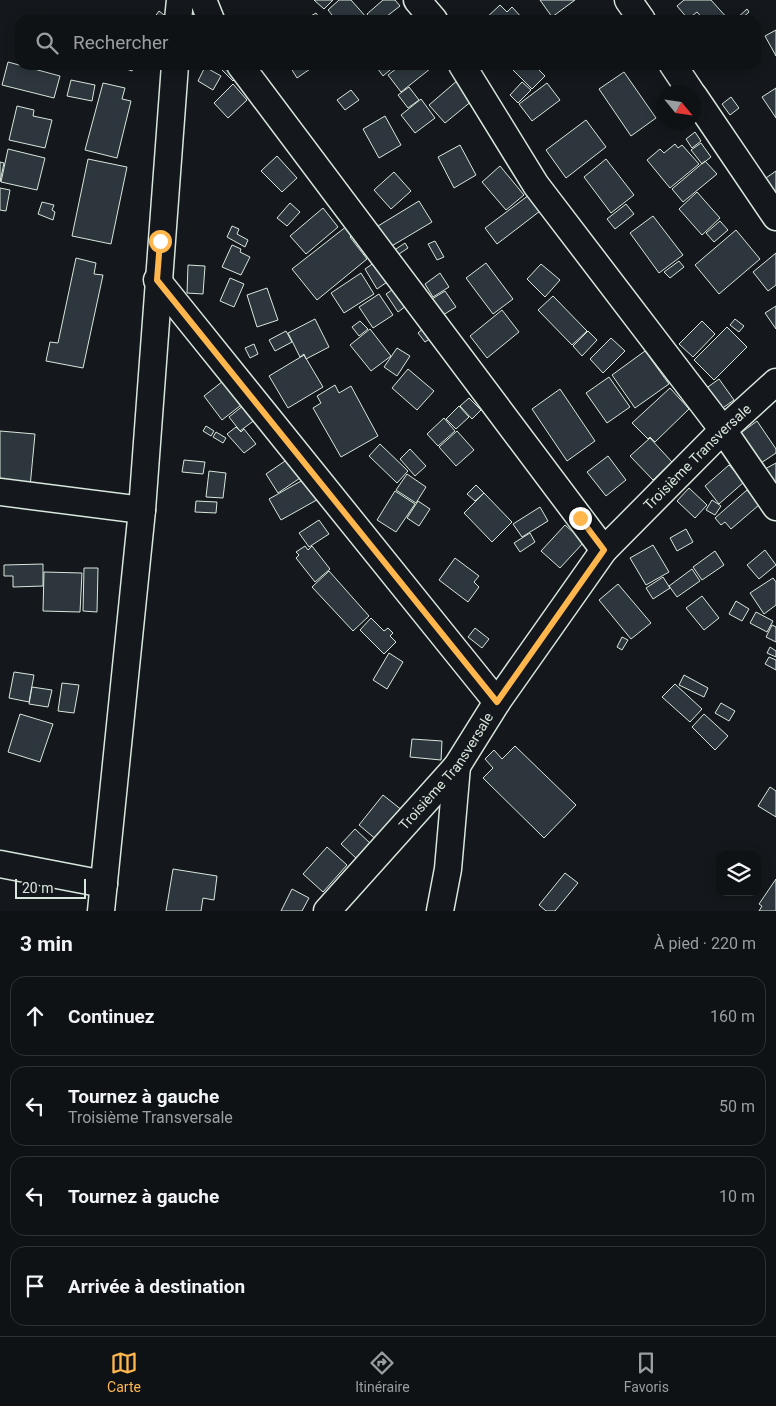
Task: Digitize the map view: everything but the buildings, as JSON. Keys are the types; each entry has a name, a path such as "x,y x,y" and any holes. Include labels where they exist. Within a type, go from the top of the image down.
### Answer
{"street":[{"path":"178,15 180,0"},
{"path":"203,0 209,15"},
{"path":"417,0 430,15"},
{"path":"628,0 638,15"},
{"path":"101,911 142,510 157,280 175,70"},
{"path":"244,70 604,550"},
{"path":"465,70 536,185 723,430 776,508"},
{"path":"676,70 686,85"},
{"path":"701,106 776,217"},
{"path":"157,280 497,702"},
{"name":"Troisième Transversale","path":"327,911 458,766 497,702 604,550 723,430 776,382"},
{"path":"0,492 142,510"},
{"path":"440,911 448,869 458,766"},
{"path":"0,864 104,884"}],"route":[{"path":"160,241 157,280 497,702 604,550 580,518"}]}
